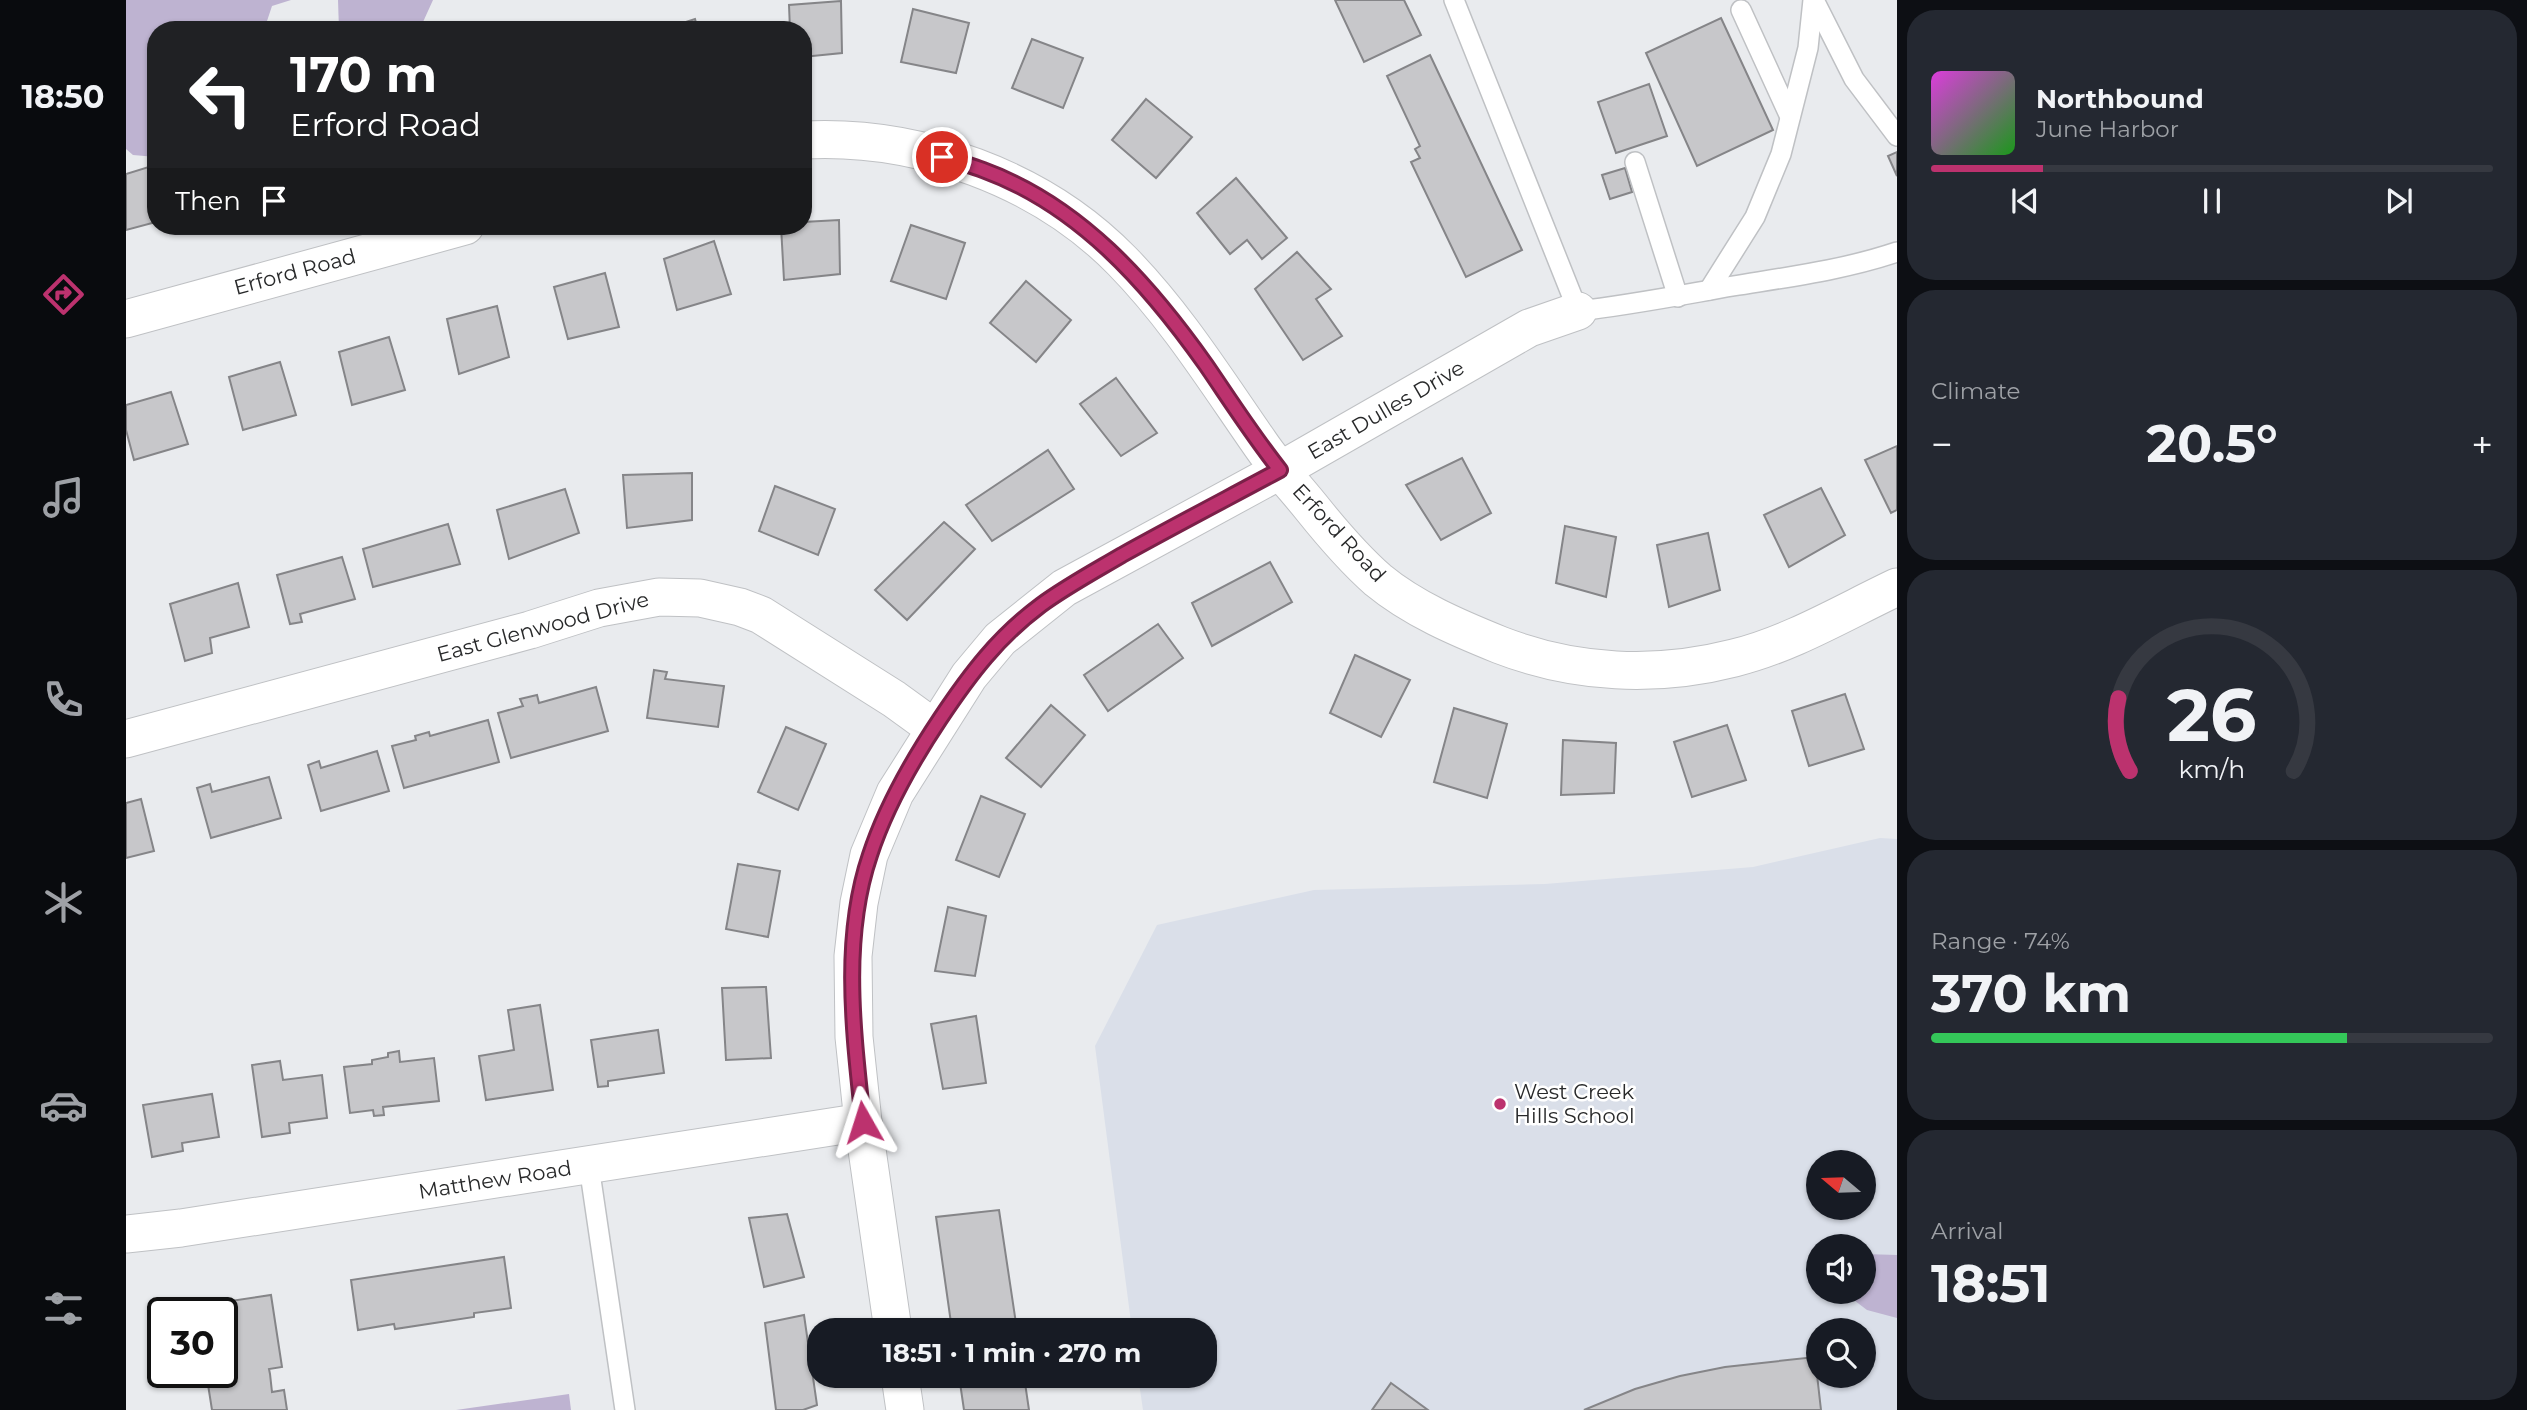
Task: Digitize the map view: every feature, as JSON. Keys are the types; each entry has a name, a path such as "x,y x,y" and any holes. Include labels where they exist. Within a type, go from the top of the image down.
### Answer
{"street":[{"name":"Erford Road","path":"812,141 867,142 894,146 921,151 984,170 1034,194 1082,226 1121,259 1160,303 1280,470 1334,535 1378,580 1415,605 1461,629 1521,653 1561,663 1625,671 1687,668 1735,658 1775,645 1897,587"},
{"name":"Erford Road","path":"126,319 432,235"},
{"name":"East Dulles Drive","path":"891,1318 863,1122 854,1037 853,956 859,903 869,855 895,793 934,728 969,677 1000,639 1064,588 1280,470 1530,328 1578,311"},
{"name":"East Glenwood Drive","path":"126,739 530,630 599,608 659,597 699,598 740,607 761,615 894,699 934,728"},
{"name":"Matthew Road","path":"126,1234 589,1166 863,1122"},
{"path":"126,1234 126,1241"},
{"path":"902,1388 905,1410"}],"lane":[{"path":"1454,0 1578,311 1678,297 1861,264 1897,252"},
{"path":"1709,290 1755,217 1781,154 1808,48 1813,0"},
{"path":"1813,0 1854,79 1897,136"},
{"path":"1741,9 1790,117"},
{"path":"1635,162 1678,297"},
{"path":"589,1166 625,1410"}],"shaded area":[{"path":"126,0 291,0 272,6 267,21 147,21 147,156 133,155 126,149"},
{"path":"338,0 433,0 423,21 339,21"},
{"name":"West Creek Hills School","path":"1880,838 1897,839 1897,1410 1143,1410 1140,1388 1217,1388 1217,1318 1130,1318 1095,1046 1157,925 1314,890 1545,884 1753,867"},
{"path":"1876,1254 1897,1255 1897,1318 1867,1310 1859,1304 1876,1304"},
{"path":"569,1394 571,1410 456,1410"}],"building":[{"path":"1335,0 1404,0 1421,35 1364,62"},
{"path":"841,1 842,53 812,56 812,21 790,21 789,5"},
{"path":"913,9 969,23 956,73 901,62"},
{"path":"1721,18 1773,130 1697,166 1646,53"},
{"path":"1032,39 1083,58 1063,108 1012,88"},
{"path":"1430,55 1522,250 1466,277 1411,162 1420,158 1415,149 1420,146 1387,76"},
{"path":"1649,84 1667,136 1616,153 1598,102"},
{"path":"1146,99 1192,137 1156,178 1112,140"},
{"path":"1897,152 1897,176 1888,156"},
{"path":"147,167 147,224 126,230 126,174"},
{"path":"1625,168 1632,192 1610,199 1602,175"},
{"path":"1236,178 1287,238 1262,259 1247,240 1230,254 1197,213"},
{"path":"839,220 840,274 784,280 782,235 812,235 812,222"},
{"path":"911,225 965,243 946,299 891,281"},
{"path":"714,241 731,294 677,310 664,259"},
{"path":"1297,252 1331,289 1316,299 1342,336 1303,360 1255,289"},
{"path":"605,273 619,327 568,339 554,287"},
{"path":"1026,281 1071,320 1036,362 990,323"},
{"path":"497,306 509,357 459,374 447,319"},
{"path":"389,337 405,390 352,405 339,352"},
{"path":"280,362 296,415 243,430 229,377"},
{"path":"1116,378 1157,433 1121,456 1080,404"},
{"path":"171,392 188,444 134,460 126,430 126,405"},
{"path":"1897,446 1897,510 1891,513 1865,460"},
{"path":"1048,450 1074,489 992,541 966,505"},
{"path":"1462,458 1491,513 1441,540 1406,485"},
{"path":"692,473 692,520 627,528 623,475"},
{"path":"775,486 835,509 818,555 759,531"},
{"path":"1821,488 1845,535 1789,567 1764,515"},
{"path":"565,489 579,533 509,559 497,510"},
{"path":"944,522 975,549 907,620 875,590"},
{"path":"448,524 460,564 373,587 363,549"},
{"path":"1565,526 1616,537 1606,597 1556,583"},
{"path":"1708,533 1720,590 1669,607 1657,545"},
{"path":"342,557 355,599 300,614 302,622 290,624 277,575"},
{"path":"1270,562 1292,602 1212,646 1192,603"},
{"path":"238,583 249,627 210,638 212,653 185,661 170,604"},
{"path":"1158,624 1183,658 1108,711 1084,675"},
{"path":"1355,655 1410,680 1381,737 1330,713"},
{"path":"654,670 667,672 665,679 724,686 718,727 647,718"},
{"path":"596,687 608,731 511,758 498,713 523,706 520,699 537,695 539,703"},
{"path":"1845,694 1864,749 1809,766 1792,711"},
{"path":"1051,705 1085,735 1041,787 1006,758"},
{"path":"1454,708 1507,724 1487,798 1434,782"},
{"path":"488,720 499,762 404,788 392,746 416,740 415,736 429,732 430,736"},
{"path":"1727,725 1746,780 1692,797 1674,742"},
{"path":"786,727 826,744 798,810 758,792"},
{"path":"1563,740 1616,743 1614,793 1561,795"},
{"path":"377,751 389,791 321,811 308,765 319,761 321,768"},
{"path":"269,777 281,818 211,838 197,788 210,784 212,792"},
{"path":"981,796 1025,814 999,877 956,860"},
{"path":"141,799 154,851 126,858 126,803"},
{"path":"738,864 780,871 768,937 726,929"},
{"path":"948,907 986,916 975,976 935,971"},
{"path":"766,987 771,1058 726,1060 722,988"},
{"path":"540,1005 553,1090 486,1100 479,1056 514,1050 508,1010"},
{"path":"976,1016 986,1083 943,1089 931,1024"},
{"path":"658,1030 664,1073 608,1081 608,1086 598,1087 591,1040"},
{"path":"399,1051 400,1062 434,1058 439,1101 383,1107 384,1115 374,1116 373,1110 350,1113 344,1067 372,1064 372,1060 388,1057 388,1053"},
{"path":"280,1061 283,1080 322,1075 327,1118 289,1123 290,1133 262,1137 252,1065"},
{"path":"212,1094 219,1137 182,1143 183,1151 152,1157 143,1105"},
{"path":"999,1210 1015,1318 950,1318 936,1217"},
{"path":"787,1214 804,1277 764,1287 749,1218"},
{"path":"504,1257 511,1308 474,1313 474,1317 395,1329 394,1324 358,1330 351,1280"},
{"path":"271,1295 282,1367 269,1369 272,1392 284,1390 287,1410 212,1410 209,1388 238,1388 238,1300"},
{"path":"804,1315 807,1336 807,1388 815,1388 817,1405 803,1410 776,1410 765,1323"},
{"path":"1806,1358 1806,1388 1819,1388 1821,1410 1584,1410 1635,1389 1725,1367"},
{"path":"1391,1383 1428,1410 1372,1410"},
{"path":"961,1388 1026,1388 1029,1410 964,1410"}],"place":[{"name":"West Creek Hills School","path":"1500,1104"}],"route":[{"path":"863,1122 854,1037 853,956 859,903 869,855 895,793 934,728 969,677 1000,639 1064,588 1280,470 1160,303 1121,259 1082,226 1034,194 984,170 942,157"}]}
